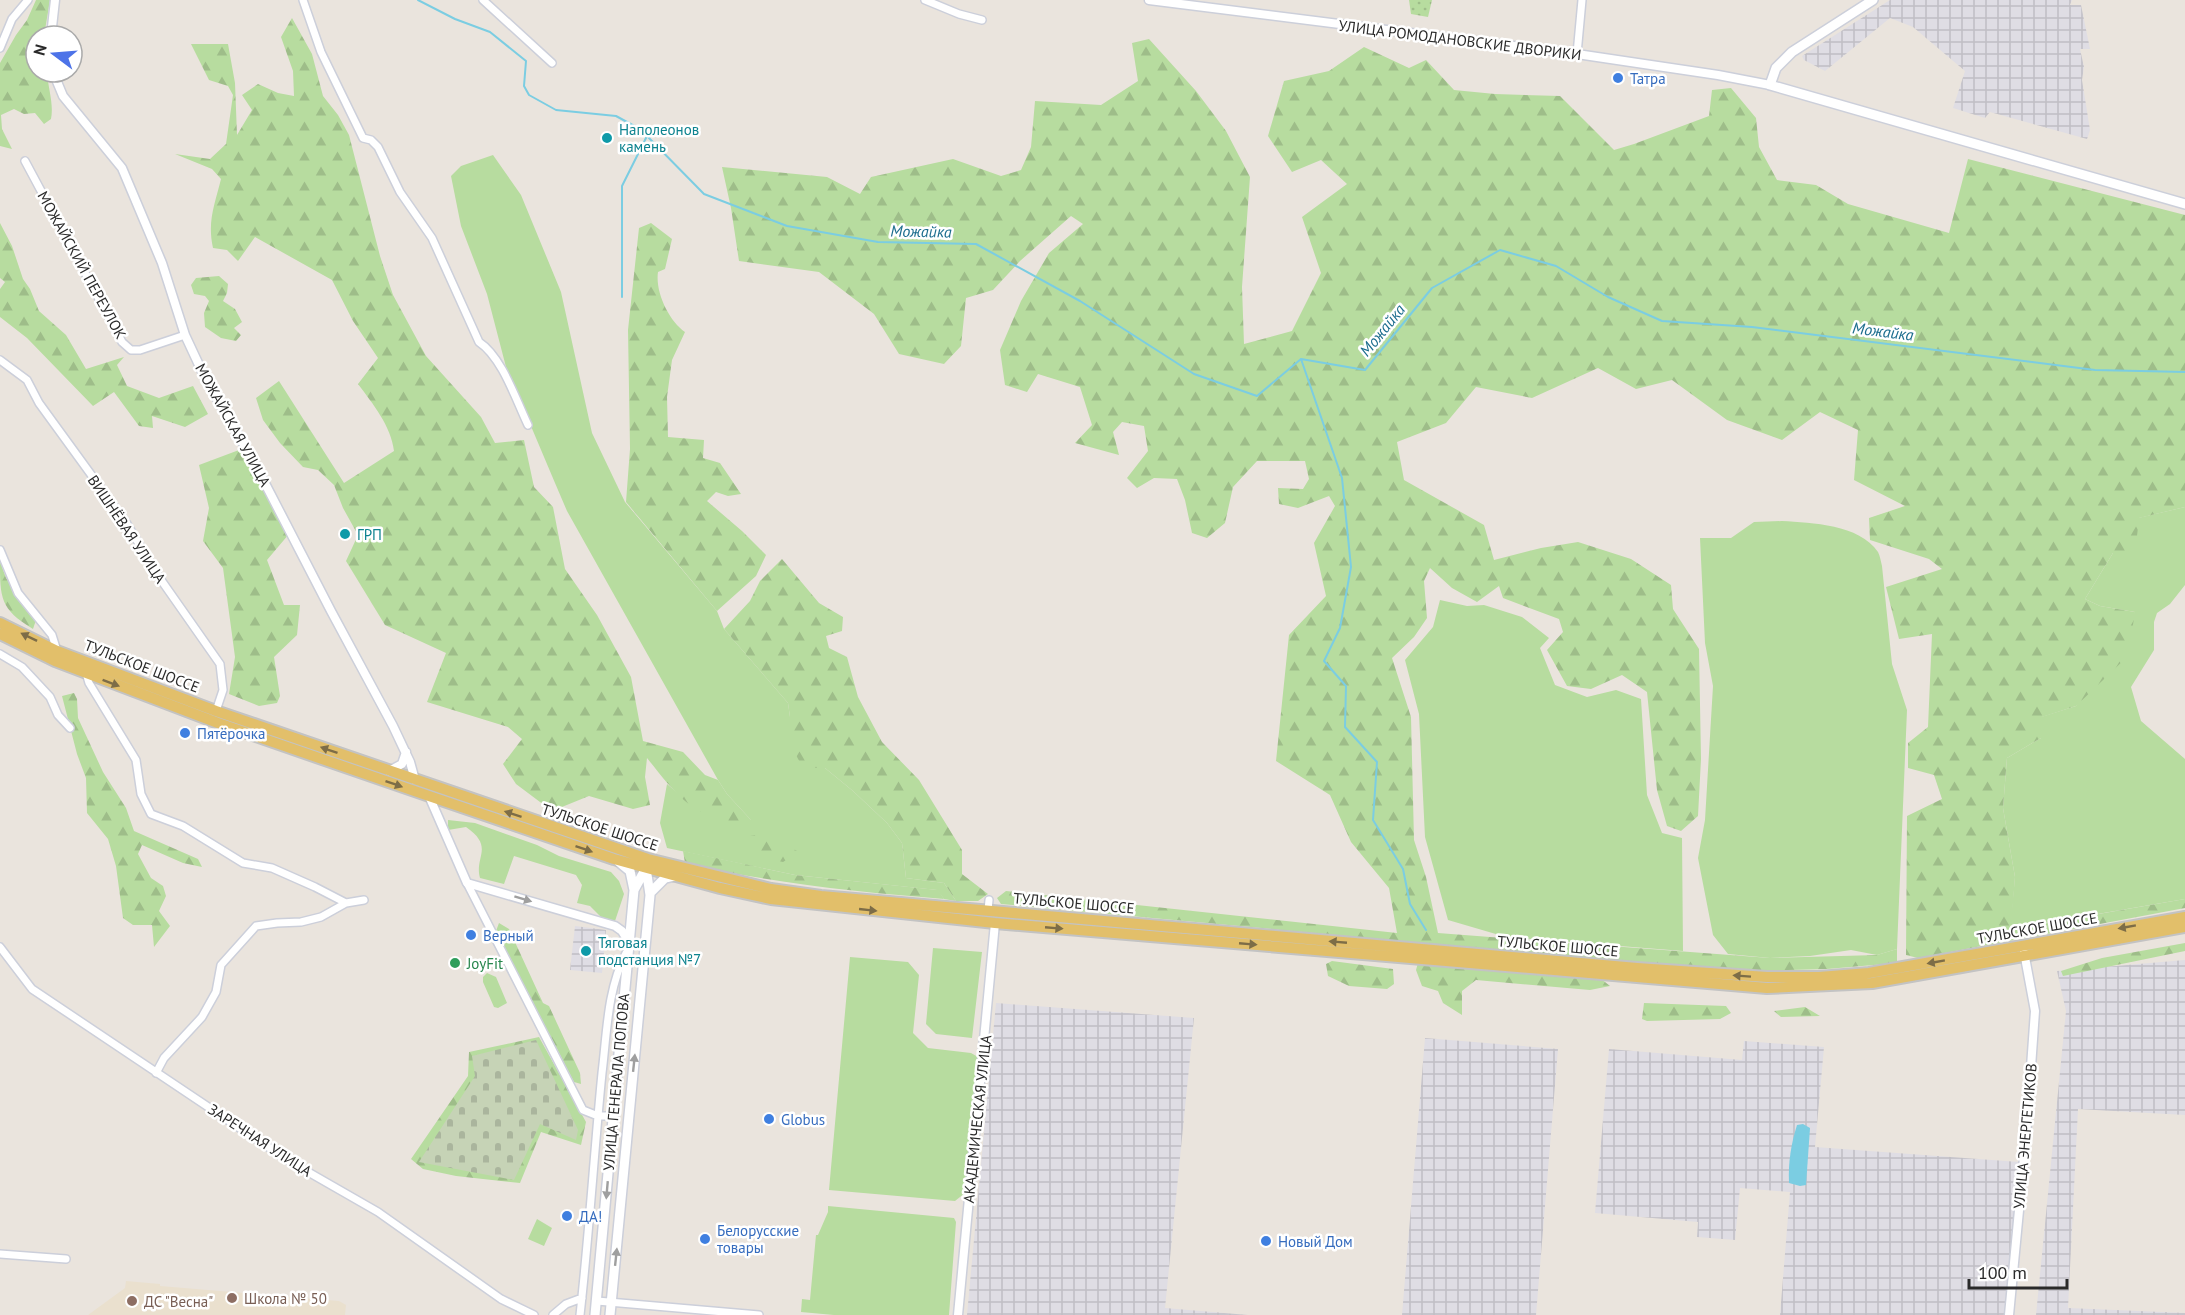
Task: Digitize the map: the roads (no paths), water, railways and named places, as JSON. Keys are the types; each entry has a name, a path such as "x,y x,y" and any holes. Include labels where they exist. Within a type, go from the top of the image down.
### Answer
{"main road":[{"path":"1873,0 1792,52 1776,68 1770,85 2185,204"},
{"name":"ТУЛЬСКОЕ ШОССЕ","path":"0,623 57,651 216,711 415,780 675,876 771,899 995,923 1767,988 1872,982 2185,916"},
{"name":"ТУЛЬСКОЕ ШОССЕ","path":"0,634 55,661 218,723 614,859 771,889 821,896 989,905 1625,967 1767,977 1819,977 1869,973 2185,927"},
{"path":"614,859 630,871 634,890"},
{"name":"УЛИЦА ГЕНЕРАЛА ПОПОВА","path":"595,1315 634,890 647,864"},
{"name":"УЛИЦА ГЕНЕРАЛА ПОПОВА","path":"610,1315 650,893 647,864"},
{"path":"650,893 665,879 675,876"},
{"path":"631,922 647,924"}],"street":[{"path":"0,48 12,19 28,0"},
{"path":"52,24 55,0"},
{"path":"303,0 321,52 363,138 371,140 378,147 400,192 432,238 453,280 478,342 495,358 528,425"},
{"path":"483,0 552,63"},
{"path":"925,0 959,14 982,20"},
{"name":"УЛИЦА РОМОДАНОВСКИЕ ДВОРИКИ","path":"1149,0 1577,54 1770,85"},
{"path":"1577,54 1582,0"},
{"name":"МОЖАЙСКАЯ УЛИЦА","path":"58,84 63,96 122,168 162,263 184,335 206,380 264,480 406,752 415,780"},
{"name":"МОЖАЙСКИЙ ПЕРЕУЛОК","path":"25,161 122,342 131,350 140,350 184,335"},
{"name":"ВИШНЁВАЯ УЛИЦА","path":"0,360 27,380 39,403 127,524 159,577 220,664 223,690 216,711"},
{"path":"0,550 18,593 52,635 57,651"},
{"path":"0,654 22,667 50,698 58,715 70,728"},
{"path":"86,673 89,683 136,760 141,794 151,814 183,826 243,862 272,868 315,886 346,903"},
{"path":"389,771 402,764 406,752"},
{"path":"429,796 467,883 584,1110 598,1116 613,1116"},
{"path":"441,824 445,810 456,805"},
{"path":"467,883 615,926 622,931 629,945 616,972 611,994 580,1315"},
{"path":"156,1073 164,1058 202,1017 216,992 221,965 256,926 301,922 321,917 346,903 364,900"},
{"name":"АКАДЕМИЧЕСКАЯ УЛИЦА","path":"958,1315 995,923"},
{"name":"ЗАРЕЧНАЯ УЛИЦА","path":"0,947 32,988 289,1161 378,1212 501,1299 534,1315"},
{"name":"УЛИЦА ЭНЕРГЕТИКОВ","path":"2009,1315 2035,1011 2024,951"},
{"path":"0,1254 66,1259"},
{"path":"554,1315 566,1304 582,1298"},
{"path":"597,1301 759,1315"}],"water":[{"path":"1803,1124 1810,1128 1806,1185 1800,1186 1789,1183 1789,1168 1797,1125"}],"waterway":[{"path":"418,0 455,19 490,32 526,61 524,86 529,95 556,110 616,116 638,128 647,136 622,186 622,297"},
{"name":"Можайка","path":"647,136 704,194 787,226 878,242 976,244 1080,301 1194,374 1257,396 1301,359 1365,370 1432,288 1500,250 1556,266 1608,297 1662,321 1752,327 2095,370 2185,372"},
{"path":"1301,359 1342,478 1351,567 1340,628 1324,661 1346,686 1345,727 1377,762 1373,820 1403,869 1410,904 1426,930"}],"place":[{"name":"Татра","path":"1618,78"},
{"name":"Наполеонов камень","path":"607,138"},
{"name":"ГРП","path":"345,534"},
{"name":"Пятёрочка","path":"185,733"},
{"name":"Верный","path":"471,935"},
{"name":"Тяговая подстанция №7","path":"586,951"},
{"name":"JoyFit","path":"455,963"},
{"name":"Globus","path":"769,1119"},
{"name":"ДА!","path":"567,1216"},
{"name":"Белорусские товары","path":"705,1239"},
{"name":"Новый Дом","path":"1266,1241"},
{"name":"Школа № 50","path":"232,1298"},
{"name":"ДС \"Весна\"","path":"132,1301"}]}
